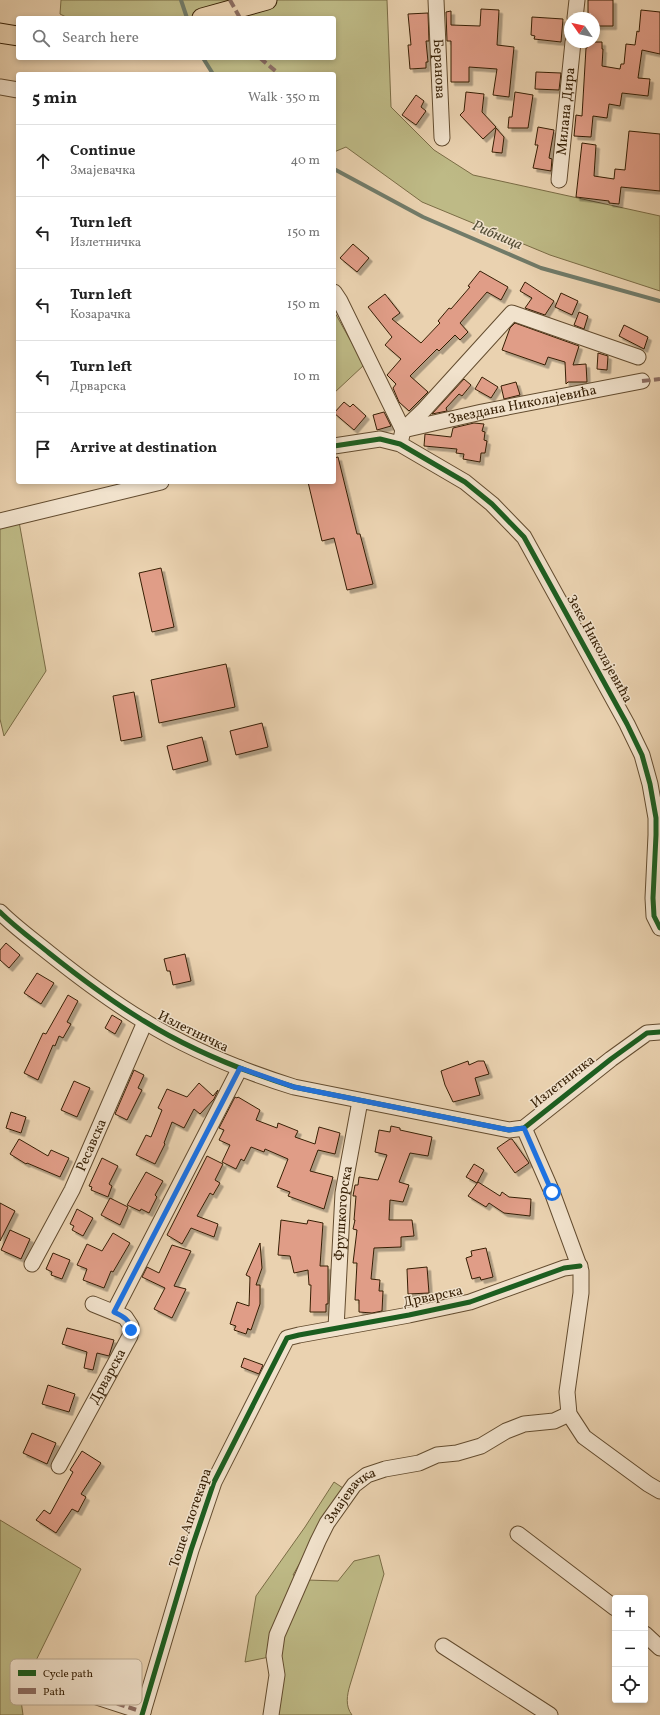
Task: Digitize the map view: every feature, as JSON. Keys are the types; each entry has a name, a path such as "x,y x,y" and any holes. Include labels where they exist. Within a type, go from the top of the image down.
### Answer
{"main road":[{"path":"209,16 267,0"},
{"path":"0,33 16,36"}],"street":[{"name":"Беранова","path":"436,0 442,138"},
{"path":"576,12 577,0"},
{"name":"Милана Дира","path":"559,180 571,48"},
{"path":"0,87 16,90"},
{"path":"336,295 402,437 336,446"},
{"name":"Звездана Николајевића","path":"402,437 423,411 512,313 638,356"},
{"name":"Звездана Николајевића","path":"402,437 482,412 642,381"},
{"name":"Зеке Николајевића","path":"402,437 414,451 475,490 492,504 524,537 627,724 642,755 650,784 656,818 658,833 653,898 654,916 660,928"},
{"path":"0,521 153,484"},
{"name":"Излетничка","path":"0,912 71,971 145,1022 206,1053 240,1068 294,1087 509,1130 524,1128 611,1059 647,1033 660,1032"},
{"name":"Ресавска","path":"32,1264 72,1190 145,1022"},
{"path":"114,1312 240,1068"},
{"name":"Фрушкогорска","path":"336,1328 342,1198 360,1101"},
{"path":"524,1128 552,1192 580,1266 582,1276 567,1392 569,1414 584,1437 648,1484 660,1491"},
{"name":"Дрварска","path":"287,1338 470,1302 564,1268 580,1266"},
{"name":"Дрварска","path":"59,1466 130,1336 130,1323 125,1317 93,1304"},
{"name":"Тоше Апотекара","path":"119,1705 143,1713 214,1482 287,1338"},
{"name":"Змајевачка","path":"271,1715 277,1675 274,1656 277,1635 327,1523 354,1485 367,1475 385,1469 419,1463 438,1455 457,1453 475,1448 506,1431 524,1424 554,1421 569,1414"},
{"path":"518,1534 612,1606"},
{"path":"648,1637 660,1648"},
{"path":"443,1646 550,1715"}],"shaded area":[{"path":"61,0 387,0 391,107 434,150 473,175 660,216 660,291 550,255 422,202 346,147 336,151 336,72 212,72 204,60 336,60 336,16 64,16 60,14"},
{"path":"336,315 364,365 336,391"},
{"path":"18,516 46,671 4,736 0,719 0,521"},
{"path":"334,1482 349,1492 331,1508 293,1575 307,1580 338,1581 354,1561 379,1555 384,1574 348,1693 348,1708 352,1715 271,1715 274,1656 245,1662 256,1596 305,1527"},
{"path":"0,1520 81,1569 37,1659 10,1659 10,1705 22,1705 23,1715 0,1715"}],"building":[{"path":"588,0 613,0 613,26 600,26 600,12 588,12"},
{"path":"481,9 499,10 497,45 514,47 509,97 493,95 497,69 469,67 469,82 451,82 451,41 447,41 446,12 451,11 451,25 480,26"},
{"path":"641,10 660,12 660,54 642,50 638,78 650,79 648,96 622,93 620,106 609,104 607,118 593,116 591,137 574,136 576,115 582,116 586,48 600,48 600,42 602,42 602,66 620,69 621,64 624,64 626,44 635,45 637,31 639,32"},
{"path":"428,13 429,41 426,41 428,62 426,62 426,68 410,69 408,45 411,45 408,14"},
{"path":"532,17 563,19 561,42 534,39 535,36 531,35"},
{"path":"536,72 561,73 559,90 535,89"},
{"path":"466,92 484,94 482,112 496,127 483,139 460,115 464,111"},
{"path":"515,92 533,95 528,128 508,128 509,117 512,117"},
{"path":"416,95 424,101 421,107 426,111 416,125 402,115"},
{"path":"538,127 554,130 549,158 552,159 551,171 533,168 538,145 535,145"},
{"path":"496,128 504,137 502,153 492,152"},
{"path":"629,131 660,134 660,191 621,187 619,204 609,203 609,201 576,197 582,143 596,145 594,176 614,179 615,169 625,170"},
{"path":"353,244 369,258 357,272 340,258"},
{"path":"480,271 508,287 501,300 487,292 460,323 468,332 460,340 455,335 439,351 437,349 410,376 428,392 409,411 399,402 393,388 396,384 387,375 401,359 385,345 392,337 368,307 385,294 400,313 392,319 421,343 440,323 438,321 449,308 451,309 470,287 468,286"},
{"path":"525,282 554,301 545,315 525,308 532,298 520,291"},
{"path":"561,293 578,301 572,315 555,307"},
{"path":"579,312 588,316 584,329 574,325"},
{"path":"515,323 579,346 573,365 586,364 587,382 568,382 566,384 565,362 548,357 545,365 502,350 510,328"},
{"path":"624,325 648,337 644,349 619,336"},
{"path":"598,353 608,356 607,370 597,369"},
{"path":"482,377 498,387 491,398 475,389"},
{"path":"464,379 471,385 462,396 459,394 446,408 447,411 432,414"},
{"path":"516,382 520,395 504,399 501,386"},
{"path":"344,402 350,407 353,404 366,416 354,430 336,415 336,411"},
{"path":"384,412 391,426 377,430 373,415"},
{"path":"474,423 484,424 482,431 485,432 484,440 487,441 485,453 481,453 480,462 463,459 464,454 456,453 457,449 424,446 425,434 451,437 453,428"},
{"path":"338,457 357,534 360,534 373,584 347,590 334,538 322,541 308,484 336,484 336,458"},
{"path":"161,568 174,627 152,632 139,573"},
{"path":"226,664 235,707 159,723 151,680"},
{"path":"134,692 142,737 121,741 113,696"},
{"path":"262,723 268,747 236,755 230,731"},
{"path":"202,737 208,761 173,770 167,746"},
{"path":"6,943 20,955 9,968 0,960 0,950"},
{"path":"185,954 191,981 173,985 170,971 167,971 164,959"},
{"path":"37,973 54,983 41,1004 24,993"},
{"path":"68,995 78,1001 67,1022 71,1024 63,1038 59,1036 55,1046 53,1045 38,1080 24,1073 43,1033 46,1034"},
{"path":"112,1015 122,1021 115,1034 105,1028"},
{"path":"468,1061 469,1065 478,1061 484,1061 489,1074 475,1078 480,1095 453,1102 445,1085 441,1071"},
{"path":"134,1070 144,1075 138,1088 142,1090 127,1120 115,1114"},
{"path":"74,1081 90,1088 77,1117 61,1110"},
{"path":"199,1083 213,1096 218,1090 214,1099 200,1114 194,1109 184,1128 172,1122 164,1143 165,1144 155,1164 136,1155 146,1135 151,1137 162,1110 158,1108 167,1089 187,1097"},
{"path":"235,1097 238,1097 260,1110 256,1120 277,1128 278,1123 298,1131 295,1137 315,1144 319,1127 340,1133 335,1154 318,1150 310,1171 333,1177 324,1209 288,1196 290,1192 277,1187 288,1159 265,1149 264,1152 251,1147 244,1161 241,1159 236,1169 222,1162 230,1145 219,1140 224,1130 219,1128"},
{"path":"11,1112 26,1117 21,1133 6,1128"},
{"path":"391,1126 400,1128 400,1130 432,1137 428,1156 410,1153 399,1182 409,1185 403,1202 390,1200 389,1220 412,1220 414,1236 401,1237 401,1247 374,1248 371,1279 380,1280 379,1291 383,1291 382,1311 372,1313 359,1312 359,1300 355,1300 357,1263 353,1263 357,1230 353,1229 356,1196 353,1196 355,1185 358,1185 359,1177 378,1180 387,1155 375,1152 379,1130 390,1132"},
{"path":"19,1139 48,1156 51,1150 69,1158 60,1177 27,1163 26,1164 10,1154"},
{"path":"512,1139 529,1163 515,1173 497,1148"},
{"path":"207,1156 223,1164 215,1180 220,1183 213,1195 210,1193 197,1216 218,1224 214,1237 191,1228 182,1244 167,1235"},
{"path":"102,1158 118,1166 109,1184 112,1186 108,1197 91,1190 92,1187 89,1186"},
{"path":"474,1164 484,1170 477,1183 466,1177"},
{"path":"146,1172 163,1181 155,1195 157,1197 149,1213 127,1205"},
{"path":"478,1182 500,1196 502,1192 509,1197 531,1199 530,1216 504,1213 489,1203 486,1207 468,1196"},
{"path":"110,1198 128,1207 120,1225 101,1215"},
{"path":"0,1203 15,1211 0,1241"},
{"path":"77,1209 93,1218 83,1236 72,1230 74,1226 70,1224"},
{"path":"281,1220 307,1224 308,1220 323,1223 320,1266 328,1266 328,1304 326,1304 326,1312 310,1312 311,1285 309,1285 308,1270 294,1273 290,1256 278,1255"},
{"path":"10,1230 30,1239 21,1259 1,1250"},
{"path":"113,1233 130,1243 113,1272 111,1271 104,1288 83,1280 87,1269 77,1265 87,1244 102,1251"},
{"path":"260,1243 262,1268 256,1285 260,1285 260,1304 251,1330 248,1328 246,1334 234,1330 236,1326 230,1324 237,1302 249,1306 250,1277 246,1275"},
{"path":"172,1245 191,1251 174,1286 186,1289 172,1318 154,1309 165,1288 142,1277 147,1267 159,1273"},
{"path":"486,1248 493,1277 481,1280 480,1277 472,1279 466,1258 472,1256 471,1251"},
{"path":"53,1253 70,1260 62,1279 51,1275 52,1272 46,1269"},
{"path":"427,1267 429,1293 408,1294 407,1269"},
{"path":"67,1328 114,1340 109,1356 97,1353 93,1370 84,1368 87,1352 62,1344"},
{"path":"244,1358 263,1365 259,1374 241,1367"},
{"path":"48,1385 75,1394 69,1412 42,1404"},
{"path":"32,1433 56,1443 47,1464 23,1453"},
{"path":"82,1451 101,1463 81,1494 86,1497 78,1512 72,1509 56,1533 36,1520 44,1510 50,1514 73,1472 70,1470"}],"waterway":[{"name":"Рибница","path":"181,0 186,16"},
{"name":"Рибница","path":"204,60 212,72"},
{"name":"Рибница","path":"336,170 423,217 541,268 660,301"}],"marked path":[{"path":"230,0 239,16"},
{"path":"262,60 277,72"},
{"path":"642,381 660,379"},
{"path":"121,1705 143,1712"}],"cycle path":[{"path":"336,446 380,439 400,444 465,482 492,504 524,537 627,724 642,755 650,784 656,818 653,898 654,916 660,928"},
{"path":"0,912 60,962 119,1005 161,1031 198,1050 255,1074 294,1087 509,1130 524,1128 611,1059 647,1033 660,1032"},
{"path":"142,1715 191,1550 214,1482 287,1338 470,1302 564,1268 580,1266"}],"route":[{"path":"131,1330 130,1323 125,1317 114,1312 240,1068 294,1087 360,1101 509,1130 524,1128 552,1192"}]}
